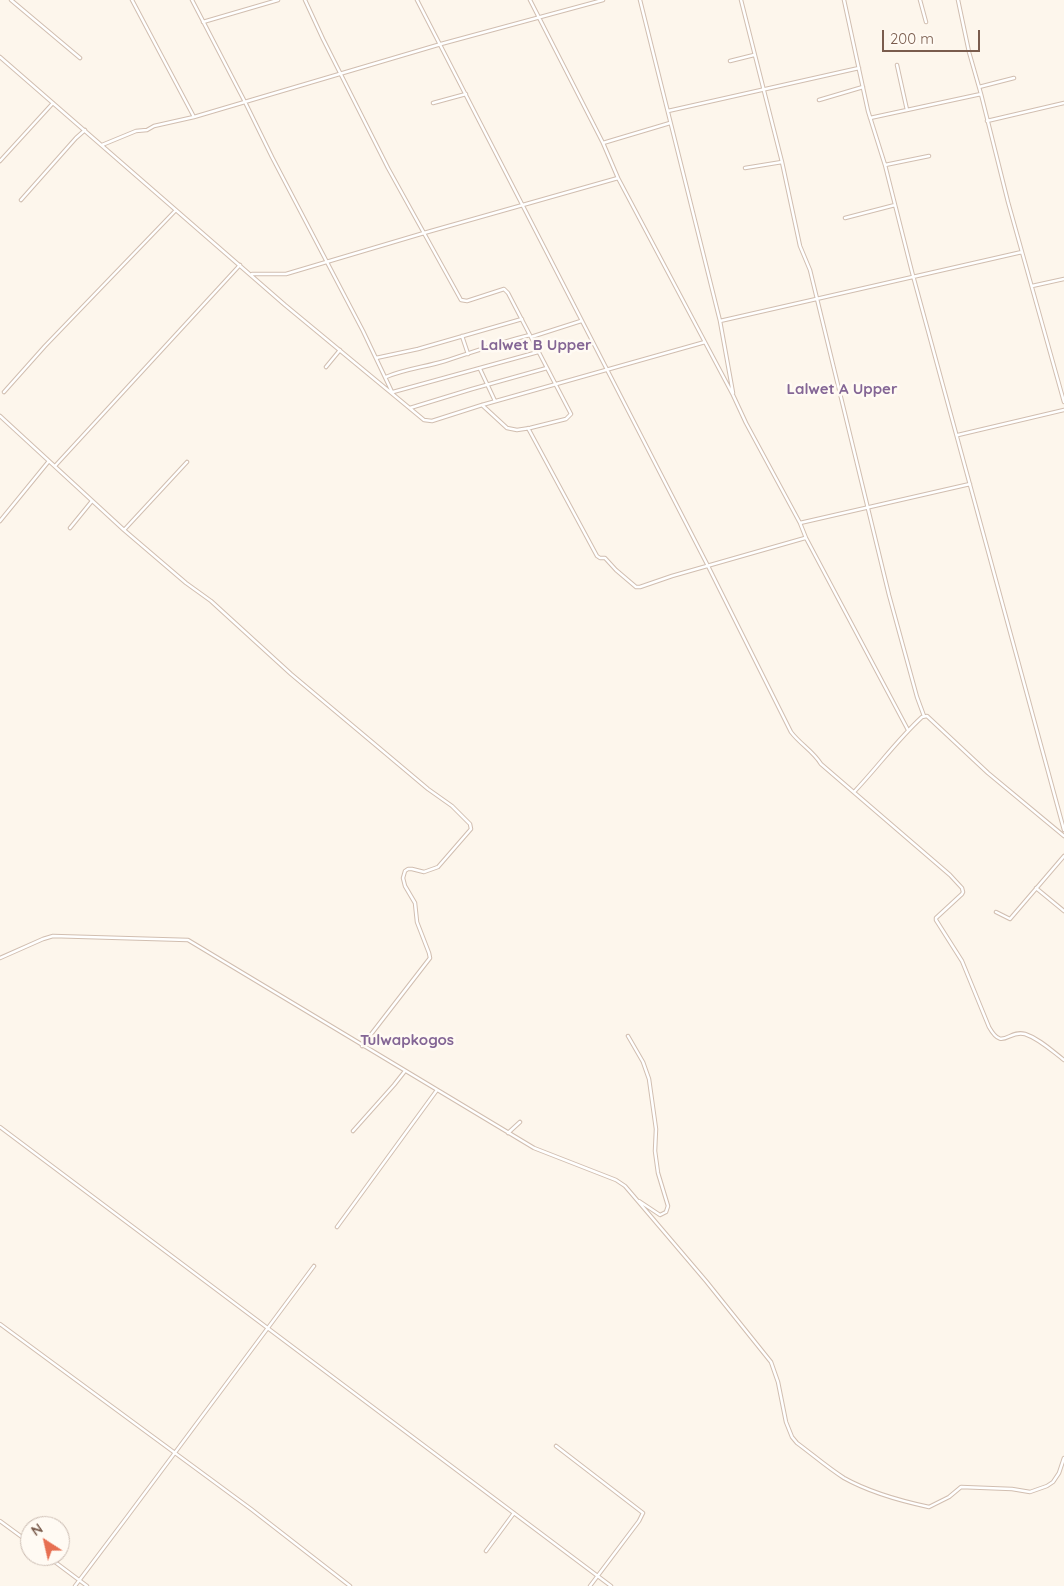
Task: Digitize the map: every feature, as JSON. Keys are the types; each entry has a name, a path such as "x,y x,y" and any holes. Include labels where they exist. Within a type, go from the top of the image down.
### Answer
{"street":[{"path":"11,0 80,58"},
{"path":"132,0 194,117"},
{"path":"192,0 393,394"},
{"path":"203,22 278,0"},
{"path":"305,0 388,168 461,300 467,301 504,289 522,318 571,416 566,419 518,430 507,428 482,405"},
{"path":"417,0 708,566 791,732 816,756 821,764 950,875 962,888 964,892 936,920 962,961 994,1037 1001,1039 1016,1034 1024,1034 1038,1040 1064,1060"},
{"path":"530,0 603,143 618,178 908,730"},
{"path":"102,145 136,131 147,130 154,126 194,117 440,44 603,0"},
{"path":"640,0 720,321 733,395"},
{"path":"741,0 782,162 800,246 810,270 889,595 924,716"},
{"path":"844,0 870,118 885,165 1064,830"},
{"path":"920,0 926,22"},
{"path":"958,0 987,121 1064,402"},
{"path":"730,61 754,55"},
{"path":"0,57 240,265 424,420 432,421 495,401 705,342"},
{"path":"897,65 907,110"},
{"path":"668,112 859,68"},
{"path":"979,87 1014,78"},
{"path":"819,100 863,88"},
{"path":"432,103 466,94"},
{"path":"870,118 981,94"},
{"path":"0,161 53,103"},
{"path":"987,121 1064,103"},
{"path":"603,143 670,123"},
{"path":"21,200 85,130"},
{"path":"885,165 929,156"},
{"path":"745,168 782,162"},
{"path":"251,274 286,274 424,232 618,178"},
{"path":"845,218 895,205"},
{"path":"4,392 176,210"},
{"path":"720,321 1022,252"},
{"path":"55,466 240,265"},
{"path":"1032,286 1064,279"},
{"path":"376,358 418,349 522,318"},
{"path":"386,377 581,321"},
{"path":"462,336 468,354"},
{"path":"326,367 340,350"},
{"path":"393,394 538,352"},
{"path":"480,368 495,401"},
{"path":"410,408 547,368"},
{"path":"958,435 1064,410"},
{"path":"0,416 186,584 211,601 291,674 428,789 452,806 470,824 471,829 438,867 424,872 412,869 405,871 404,886 415,903 416,922 430,953 430,958 362,1046"},
{"path":"528,428 597,556 605,558 636,587 806,538"},
{"path":"0,522 49,461"},
{"path":"124,530 187,462"},
{"path":"800,523 970,484"},
{"path":"70,528 92,501"},
{"path":"854,792 877,768 908,730 924,716"},
{"path":"924,716 928,716 988,773 1064,836"},
{"path":"996,912 1010,919 1064,856"},
{"path":"1036,888 1064,910"},
{"path":"0,958 43,938 53,936 184,939 198,945 508,1134 550,1156 616,1180 637,1200 706,1281 771,1362 778,1382 786,1422 792,1437 797,1443 843,1477 884,1494 929,1507 949,1497 962,1487 1012,1489 1030,1492 1036,1490 1053,1482 1064,1458"},
{"path":"628,1036 643,1062 649,1079 656,1129 655,1151 658,1173 668,1206 666,1212 660,1215 637,1200"},
{"path":"353,1132 405,1071"},
{"path":"337,1227 437,1090"},
{"path":"508,1134 520,1122"},
{"path":"0,1127 611,1586"},
{"path":"75,1586 314,1266"},
{"path":"0,1324 175,1453 350,1586"},
{"path":"556,1446 643,1513 590,1586"},
{"path":"486,1551 514,1513"},
{"path":"0,1521 20,1536"},
{"path":"60,1566 87,1586"}],"district":[{"name":"Lalwet B Upper","path":"536,345"},
{"name":"Lalwet A Upper","path":"842,389"},
{"name":"Tulwapkogos","path":"407,1040"}]}
